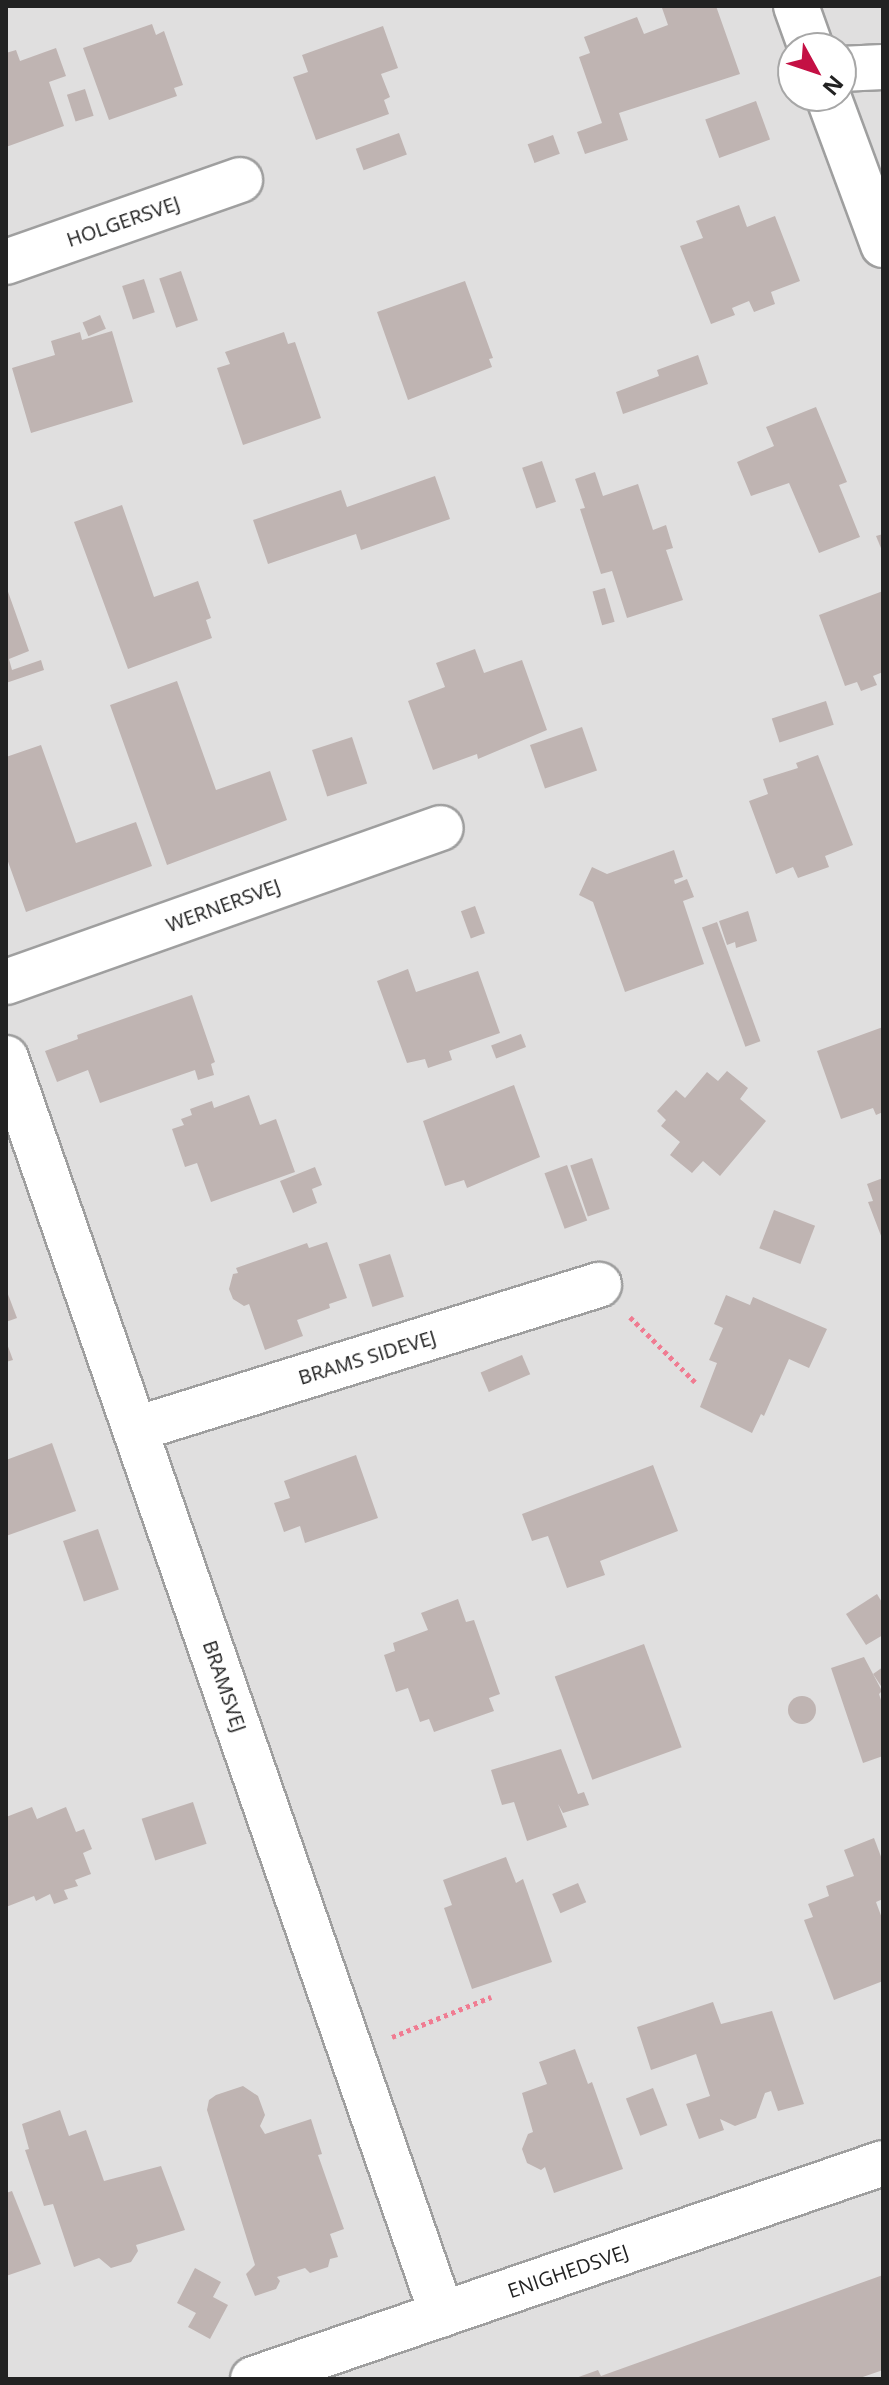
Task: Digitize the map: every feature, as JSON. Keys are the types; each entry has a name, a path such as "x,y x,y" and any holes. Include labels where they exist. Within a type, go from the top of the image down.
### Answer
{"street":[{"path":"796,6 805,32"},
{"path":"857,68 883,67"},
{"path":"834,112 883,245"},
{"name":"HOLGERSVEJ","path":"6,262 240,180"},
{"name":"WERNERSVEJ","path":"6,982 440,828"},
{"name":"BRAMSVEJ","path":"6,1058 442,2314"},
{"name":"BRAMS SIDEVEJ","path":"136,1429 599,1285"},
{"name":"ENIGHEDSVEJ","path":"253,2379 883,2163"}],"path":[{"path":"599,1285 695,1382"},
{"path":"352,2054 491,1997"}],"shaded area":[{"path":"6,6 883,6 883,2379 6,2379"}],"building":[{"path":"716,6 740,74 619,113 628,140 585,154 577,132 602,123 579,57 590,53 584,37 637,17 644,34 668,25 662,8"},
{"path":"152,24 156,35 164,31 183,85 174,88 177,96 109,120 83,48"},
{"path":"383,26 398,68 381,74 390,97 384,100 389,114 316,140 293,77 308,72 302,55"},
{"path":"56,48 66,76 49,82 64,126 6,147 6,53 16,50 20,61"},
{"path":"85,89 94,116 76,122 67,95"},
{"path":"756,101 770,140 719,158 705,119"},
{"path":"399,133 407,155 364,170 356,149"},
{"path":"553,135 560,154 534,163 528,144"},
{"path":"739,205 747,227 775,216 800,281 771,292 775,304 754,312 749,301 732,308 735,315 711,324 680,246 703,238 696,221"},
{"path":"181,271 198,320 176,328 159,278"},
{"path":"144,279 155,312 133,319 122,286"},
{"path":"465,281 493,358 489,359 492,367 408,400 377,312"},
{"path":"100,315 106,329 88,336 83,322"},
{"path":"112,331 133,402 31,433 12,368 55,355 51,341 80,332 82,340"},
{"path":"284,332 288,344 295,342 321,418 243,445 217,368 230,364 225,352"},
{"path":"698,355 708,384 623,414 616,392 659,376 657,370"},
{"path":"816,407 847,482 839,485 860,537 819,553 789,483 751,496 737,462 774,446 766,427"},
{"path":"542,461 556,502 536,508 522,468"},
{"path":"595,472 603,496 638,484 653,530 666,525 673,548 666,550 683,600 627,618 612,571 601,574 580,509 585,508 575,479"},
{"path":"435,476 450,519 361,550 356,534 268,564 253,520 341,490 347,507"},
{"path":"122,505 154,597 198,581 211,618 206,620 212,638 128,669 74,522"},
{"path":"883,534 883,553 876,536"},
{"path":"6,586 29,651 9,659 12,670 41,660 44,670 6,683"},
{"path":"605,588 615,622 602,625 593,592"},
{"path":"883,591 883,672 873,676 877,685 861,691 857,682 845,686 819,615"},
{"path":"475,649 484,673 522,660 547,730 478,759 477,754 433,770 408,701 445,687 436,663"},
{"path":"177,681 216,790 270,771 287,820 167,865 110,705"},
{"path":"826,701 834,725 780,742 772,719"},
{"path":"582,727 597,770 545,788 530,745"},
{"path":"352,737 367,784 327,797 312,750"},
{"path":"41,745 76,843 136,822 152,866 26,912 6,856 6,757"},
{"path":"818,755 853,845 825,856 829,867 798,878 793,867 776,874 749,801 768,794 763,779 798,768 796,763"},
{"path":"674,850 683,877 674,880 675,884 687,879 694,897 683,901 704,964 625,992 593,902 579,895 592,867 607,874"},
{"path":"475,906 485,933 471,938 461,911"},
{"path":"748,911 757,941 736,948 735,942 727,945 719,921"},
{"path":"717,922 760,1041 745,1047 702,927"},
{"path":"408,969 416,992 478,971 500,1033 449,1051 452,1060 428,1068 425,1059 407,1063 377,981"},
{"path":"192,995 215,1062 211,1064 214,1075 198,1080 195,1070 100,1103 88,1070 57,1082 45,1051 78,1039 77,1035"},
{"path":"883,1027 883,1112 876,1115 873,1108 841,1119 817,1051"},
{"path":"521,1034 526,1047 496,1059 491,1045"},
{"path":"727,1071 748,1088 740,1099 766,1121 720,1176 703,1161 692,1173 670,1155 680,1142 661,1126 666,1120 657,1111 676,1090 685,1098 707,1072 718,1081"},
{"path":"514,1085 540,1157 467,1188 464,1180 445,1186 423,1121"},
{"path":"249,1095 260,1125 276,1119 295,1172 211,1202 197,1163 185,1167 172,1129 184,1125 181,1119 192,1115 190,1109 212,1101 214,1108"},
{"path":"592,1158 610,1209 588,1217 570,1165"},
{"path":"567,1165 587,1220 565,1229 544,1173"},
{"path":"315,1167 322,1185 312,1189 317,1203 293,1213 280,1181"},
{"path":"883,1178 883,1241 868,1202 873,1201 867,1184"},
{"path":"774,1210 815,1226 800,1264 759,1248"},
{"path":"327,1242 347,1298 297,1320 303,1336 265,1350 249,1304 244,1306 233,1299 229,1289 233,1274 238,1273 236,1268 307,1243 309,1248"},
{"path":"390,1254 404,1297 373,1307 359,1264"},
{"path":"6,1289 17,1318 6,1322"},
{"path":"726,1295 750,1305 753,1297 827,1329 809,1368 789,1359 764,1416 761,1414 752,1433 700,1407 717,1363 709,1360 723,1328 714,1324"},
{"path":"6,1341 13,1360 6,1362"},
{"path":"522,1355 530,1374 489,1392 481,1373"},
{"path":"52,1443 76,1511 6,1536 6,1460"},
{"path":"356,1455 378,1518 305,1543 300,1526 284,1532 274,1503 290,1498 284,1481"},
{"path":"653,1465 678,1531 600,1561 605,1575 567,1588 548,1536 532,1541 522,1514"},
{"path":"98,1529 119,1590 84,1602 63,1541"},
{"path":"877,1594 883,1604 883,1635 866,1645 846,1614"},
{"path":"458,1599 466,1622 474,1620 500,1694 489,1698 494,1711 434,1732 429,1719 420,1722 408,1688 396,1692 384,1655 395,1651 393,1643 428,1630 421,1613"},
{"path":"644,1644 682,1747 592,1780 555,1676"},
{"path":"864,1657 882,1691 879,1694 883,1706 883,1756 863,1763 831,1668"},
{"path":"883,1667 883,1689 873,1674"},
{"path":"802,1696 812,1700 816,1710 812,1720 802,1724 792,1720 788,1710 792,1700"},
{"path":"561,1749 578,1794 584,1792 589,1805 563,1813 558,1804 567,1827 527,1841 514,1802 502,1805 491,1770"},
{"path":"193,1802 207,1844 155,1861 142,1819"},
{"path":"32,1807 37,1819 66,1807 76,1832 84,1829 92,1849 83,1853 91,1874 75,1880 78,1886 64,1890 68,1899 54,1904 50,1894 36,1901 34,1896 6,1907 6,1817"},
{"path":"874,1838 883,1862 883,1899 876,1902 883,1921 883,1981 834,2000 804,1920 813,1917 808,1904 829,1896 826,1886 854,1876 844,1850"},
{"path":"506,1857 516,1883 523,1879 552,1962 472,1989 444,1908 452,1905 443,1880"},
{"path":"578,1883 586,1902 560,1913 552,1894"},
{"path":"713,2002 721,2024 772,2011 804,2104 778,2111 771,2091 765,2093 756,2118 735,2126 720,2119 724,2130 699,2139 686,2104 710,2096 696,2054 651,2070 637,2027"},
{"path":"575,2049 588,2084 592,2082 623,2169 554,2193 545,2167 541,2170 527,2163 522,2149 528,2134 533,2132 522,2093 547,2084 539,2062"},
{"path":"243,2086 258,2096 265,2115 260,2126 265,2134 311,2119 322,2154 318,2155 344,2229 330,2234 338,2257 330,2259 328,2267 310,2273 305,2268 277,2277 280,2281 276,2289 255,2296 246,2274 255,2265 207,2110 209,2100 216,2095"},
{"path":"653,2088 667,2125 640,2136 626,2098"},
{"path":"60,2110 69,2136 86,2130 104,2181 161,2166 185,2230 136,2245 138,2251 131,2262 111,2268 99,2258 74,2267 53,2204 44,2206 25,2150 29,2149 22,2124"},
{"path":"12,2191 41,2264 6,2276 6,2193"},
{"path":"195,2268 221,2282 213,2297 228,2305 210,2339 188,2327 196,2313 177,2303"},
{"path":"883,2275 883,2370 857,2379 573,2379 598,2370 601,2376"}]}
